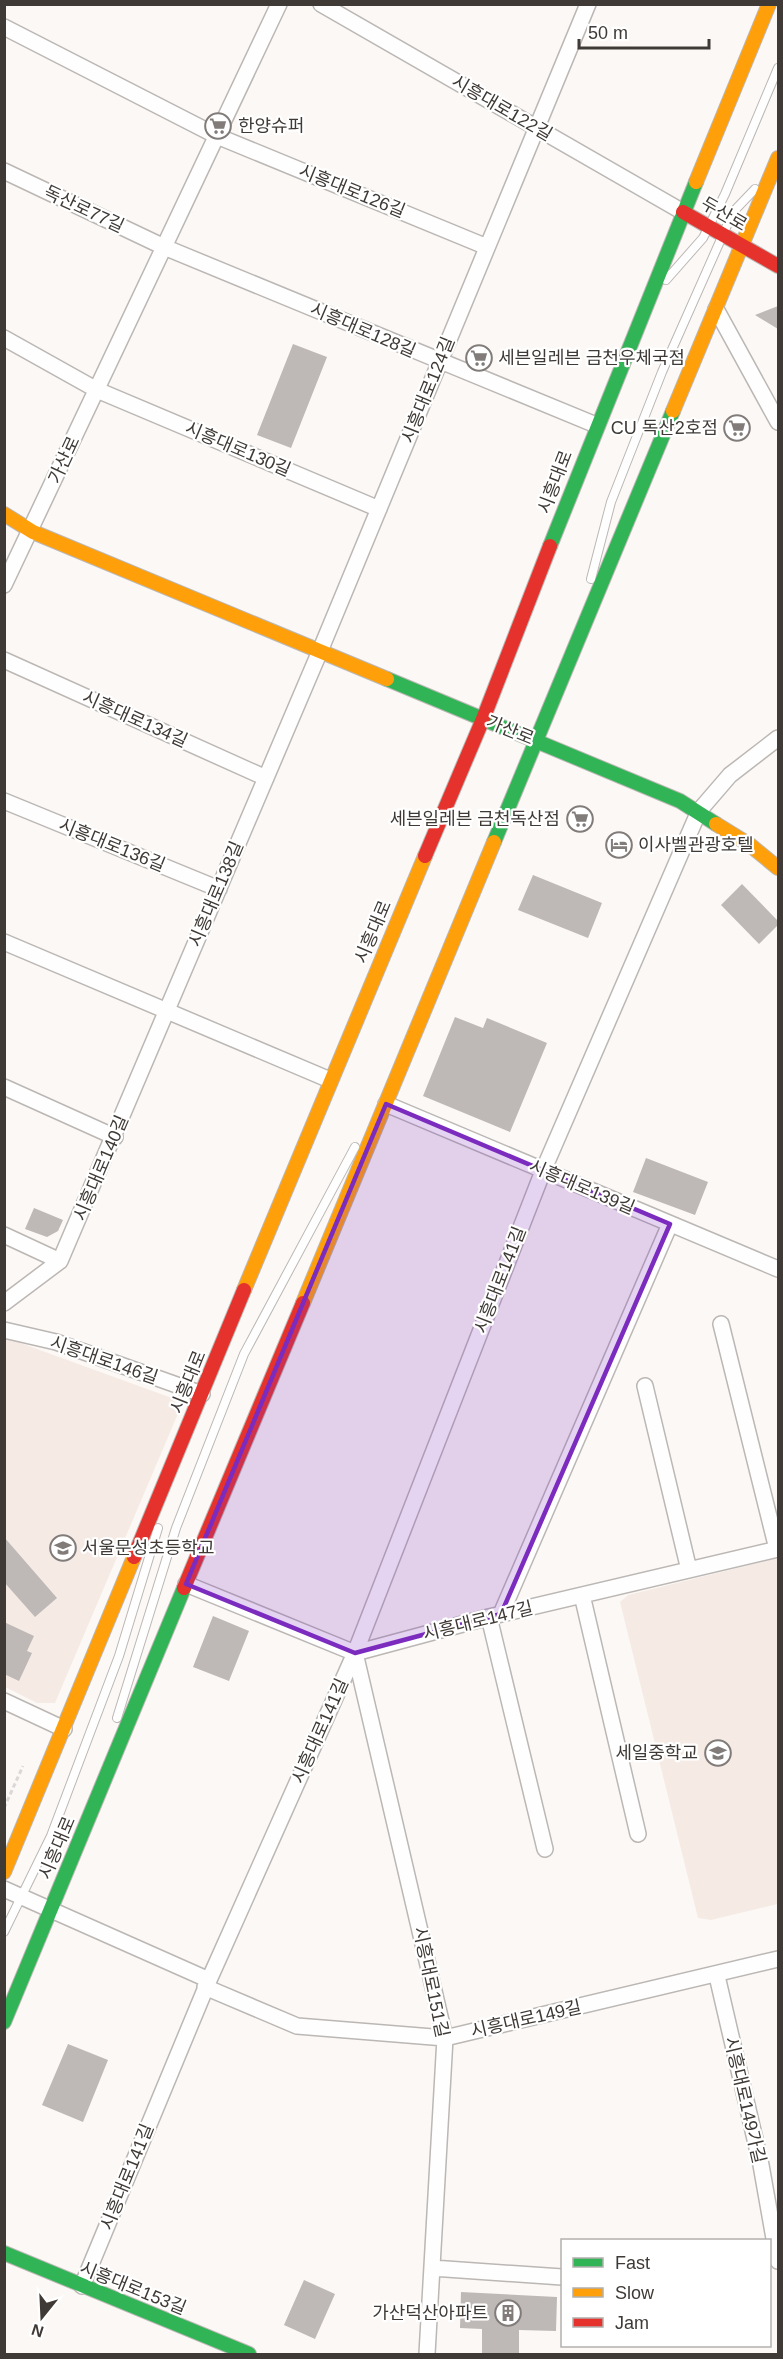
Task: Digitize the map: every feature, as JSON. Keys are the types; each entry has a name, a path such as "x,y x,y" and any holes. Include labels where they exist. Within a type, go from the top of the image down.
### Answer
{"main road":[{"name":"시흥대로","path":"4,1872 330,1080 483,719 596,424 769,4"},
{"name":"시흥대로","path":"4,2022 566,676 776,163"},
{"name":"두산로","path":"683,212 778,266"},
{"name":"가산로","path":"4,514 30,531 538,742 699,812 750,844 778,868"},
{"name":"시흥대로153길","path":"4,2253 249,2355"}],"street":[{"path":"97,390 279,4"},
{"name":"시흥대로122길","path":"321,4 683,212"},
{"name":"시흥대로124길","path":"320,651 588,4"},
{"name":"시흥대로126길","path":"4,27 217,136 487,247"},
{"name":"독산로77길","path":"4,171 165,247"},
{"name":"시흥대로128길","path":"165,247 440,362 596,424"},
{"path":"716,309 778,422"},
{"name":"시흥대로130길","path":"4,338 97,390 379,509"},
{"name":"가산로","path":"4,585 97,390"},
{"path":"266,778 320,651"},
{"name":"시흥대로134길","path":"4,660 266,778"},
{"path":"543,1171 699,812 730,775 778,738"},
{"name":"시흥대로138길","path":"167,1011 266,778"},
{"name":"시흥대로136길","path":"4,801 219,888"},
{"path":"4,942 330,1080"},
{"name":"시흥대로140길","path":"4,1303 60,1261 167,1011"},
{"path":"4,1087 115,1137"},
{"name":"시흥대로139길","path":"386,1104 778,1269"},
{"name":"시흥대로141길","path":"82,2286 207,1984 355,1653 543,1171"},
{"path":"545,1849 495,1616 670,1224"},
{"path":"4,1236 60,1261"},
{"path":"721,1324 778,1549"},
{"name":"시흥대로146길","path":"4,1330 56,1342 202,1394"},
{"path":"645,1386 689,1570"},
{"name":"시흥대로147길","path":"355,1653 495,1616 778,1549"},
{"path":"186,1584 355,1653"},
{"path":"582,1595 638,1834"},
{"name":"시흥대로151길","path":"355,1653 445,2038 427,2355"},
{"path":"4,1701 64,1729"},
{"name":"시흥대로149길","path":"4,1889 297,2026 445,2038 717,1976 778,1959"},
{"name":"시흥대로149가길","path":"717,1976 761,2165 778,2261"},
{"path":"432,2268 561,2277"}],"lane":[{"path":"646,303 702,238 709,226 725,195 778,68"},
{"path":"590,583 611,502 662,372 723,234 733,212 776,163"},
{"path":"566,676 586,595"},
{"path":"365,1127 416,1032"},
{"path":"115,1728 176,1528 244,1354 359,1138"},
{"path":"165,1505 194,1415"},
{"path":"4,1932 51,1836 119,1656 162,1517"},
{"path":"90,1815 112,1739"}],"highlighted area":[{"path":"386,1104 670,1224 501,1614 355,1653 186,1584"}],"shaded area":[{"name":"서울문성초등학교","path":"4,1337 172,1398 180,1409 55,1703 37,1703 5,1687"},
{"name":"세일중학교","path":"778,1558 778,1904 711,1920 698,1918 620,1602 628,1595"}],"building":[{"path":"778,306 778,329 755,315"},
{"path":"293,344 327,357 291,448 257,435"},
{"path":"533,875 602,903 588,938 518,910"},
{"path":"742,884 778,921 778,925 759,944 721,905"},
{"path":"455,1017 483,1028 487,1018 547,1043 510,1132 423,1096"},
{"path":"646,1158 708,1182 695,1215 633,1192"},
{"path":"34,1208 63,1220 58,1231 47,1237 25,1229"},
{"path":"4,1537 57,1598 35,1617 4,1582"},
{"path":"213,1616 249,1631 229,1681 193,1667"},
{"path":"4,1622 34,1636 27,1651 32,1653 19,1681 4,1674"},
{"path":"68,2044 108,2060 83,2122 42,2105"},
{"path":"304,2280 335,2294 315,2339 284,2325"},
{"name":"가산덕산아파트","path":"461,2292 557,2297 556,2331 519,2330 519,2355 482,2355 482,2329 460,2328"}],"traffic: fast":[{"path":"550,546 696,182"},
{"path":"494,842 673,411"},
{"path":"387,679 680,801 716,824"},
{"path":"4,2022 184,1588"},
{"path":"4,2253 249,2354"}],"traffic: slow":[{"path":"696,182 769,4"},
{"path":"673,411 778,158"},
{"path":"4,514 33,532 387,679"},
{"path":"716,824 750,845 778,868"},
{"path":"303,1303 494,842"},
{"path":"244,1290 425,856"},
{"path":"4,1872 134,1557"}],"traffic: jam":[{"path":"683,212 778,266"},
{"path":"425,856 483,719 550,546"},
{"path":"134,1557 244,1290"},
{"path":"184,1588 303,1303"}],"place":[{"name":"한양슈퍼","path":"218,126"},
{"name":"세븐일레븐 금천우체국점","path":"479,358"},
{"name":"CU 독산2호점","path":"737,428"},
{"name":"세븐일레븐 금천독산점","path":"580,819"},
{"name":"이사벨관광호텔","path":"619,845"},
{"name":"서울문성초등학교","path":"63,1548"},
{"name":"세일중학교","path":"718,1753"},
{"name":"가산덕산아파트","path":"508,2313"}]}
